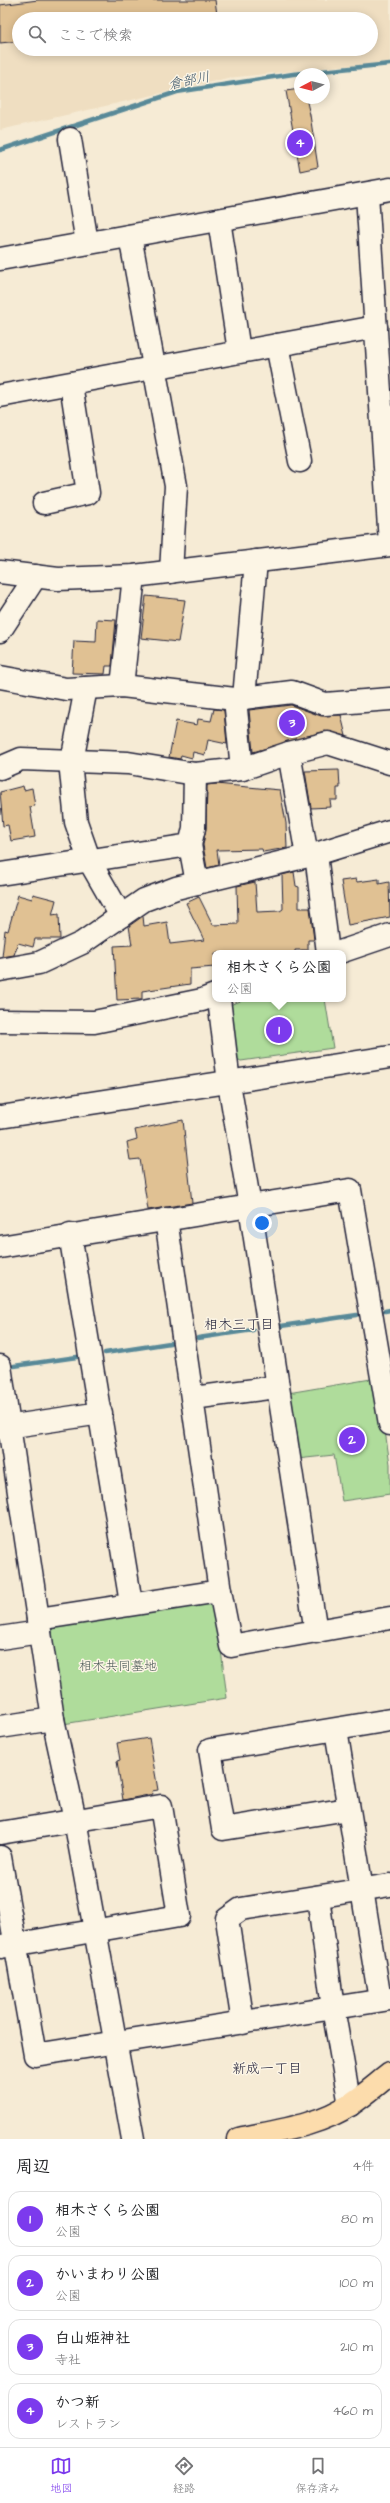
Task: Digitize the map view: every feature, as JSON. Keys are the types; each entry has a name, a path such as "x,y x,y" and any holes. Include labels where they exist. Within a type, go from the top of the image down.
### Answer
{"main road":[{"path":"239,2139 286,2129 322,2118 350,2105 390,2074"}],"street":[{"path":"70,139 87,243"},
{"path":"0,259 390,189"},
{"path":"0,572 58,579 134,576 390,544 367,194"},
{"path":"219,220 239,351"},
{"path":"130,236 176,486 171,572"},
{"path":"0,396 71,384 154,366 376,327"},
{"path":"277,345 300,461"},
{"path":"44,503 88,493 71,384"},
{"path":"242,769 240,699 256,561"},
{"path":"0,631 36,576"},
{"path":"122,686 134,576"},
{"path":"0,677 66,689 122,686 240,699 292,692 325,704 390,699"},
{"path":"86,688 71,761 76,822 90,862 120,916"},
{"path":"0,768 21,759 128,763 195,774 242,769 289,753 328,743 390,763"},
{"path":"289,753 312,855 328,950"},
{"path":"195,774 194,828 190,845 197,883"},
{"path":"0,970 39,963 82,943 144,900 197,883 312,855 390,831"},
{"path":"1,870 90,862 190,845"},
{"path":"346,950 390,935"},
{"path":"0,1021 94,1022 202,1000 212,996"},
{"path":"219,1002 229,1083 250,1206 276,1387 316,1632"},
{"path":"0,1117 229,1083 390,1057"},
{"path":"0,1247 70,1234 350,1190 386,1369 390,1424"},
{"path":"166,1219 220,1591 230,1646 390,1618"},
{"path":"70,1234 101,1413 131,1603"},
{"path":"0,1366 4,1427 39,1626 53,1718 75,1820 133,2139"},
{"path":"193,1398 276,1387"},
{"path":"4,1427 101,1413"},
{"path":"0,1638 39,1626 131,1603 220,1591"},
{"path":"0,1727 53,1718"},
{"path":"348,1809 223,1829 210,1750 390,1720"},
{"path":"0,1857 7,1946 35,2055 243,2023 385,1999 361,1890 336,1730"},
{"path":"0,1834 161,1806 178,1916 7,1946"},
{"path":"243,2023 226,1919 241,1909 390,1885"},
{"path":"318,1897 333,2008 350,2105"}],"shaded area":[{"path":"0,0 390,0 390,65 294,68 294,71 228,78 0,130"}],"green space":[{"path":"238,1002 325,1002 333,1048 241,1061 233,1057 227,1012 232,1004"},
{"path":"377,1378 390,1464 390,1494 342,1501 334,1455 297,1459 288,1393"},
{"name":"相木共同墓地","path":"207,1601 216,1610 227,1698 63,1724 51,1631 56,1624"}],"building":[{"path":"38,0 215,0 217,12 12,12 12,42 0,43 0,5"},
{"path":"294,90 294,104 307,104 318,167 300,171 286,91"},
{"path":"146,596 185,600 178,642 141,638"},
{"path":"97,619 116,620 112,666 106,666 105,674 72,673 74,641 96,642"},
{"path":"291,705 321,716 341,715 346,736 325,731 253,752 249,710"},
{"path":"214,709 224,710 227,744 208,740 205,755 193,752 192,758 181,755 180,759 169,757 176,721 197,725 198,719 211,721"},
{"path":"339,770 340,788 337,788 337,800 330,800 331,807 311,808 305,771"},
{"path":"216,784 280,790 286,823 287,848 263,852 262,849 217,850 219,865 207,868 203,845 206,828 207,785"},
{"path":"23,786 24,790 32,788 35,806 30,807 35,837 11,841 8,825 3,826 0,792"},
{"path":"294,872 296,886 299,887 299,908 310,908 314,940 308,940 308,950 212,950 212,967 190,969 190,984 142,991 142,999 117,1000 114,946 132,945 129,926 143,916 144,926 167,922 170,944 204,940 186,903 199,897 213,925 238,924 237,886 255,882 257,912 280,911 283,909 282,875"},
{"path":"356,879 357,882 379,879 379,884 389,882 390,917 348,925 341,881"},
{"path":"33,894 56,900 52,915 59,914 60,939 35,939 33,947 18,943 14,955 2,957 5,930 8,931 18,895 32,899"},
{"path":"183,1120 192,1203 148,1210 140,1159 130,1160 127,1142 137,1139 135,1130"},
{"path":"149,1738 158,1790 152,1791 153,1794 123,1800 117,1761 120,1760 117,1743"}],"waterway":[{"name":"倉部川","path":"0,150 177,92 293,74 390,64"},
{"path":"385,1311 390,1310"},
{"path":"281,1326 357,1315"},
{"path":"198,1338 253,1330"},
{"path":"105,1353 170,1343"},
{"path":"14,1366 77,1357"}],"place":[{"name":"かつ新","path":"300,143"},
{"name":"白山姫神社","path":"292,723"},
{"name":"相木さくら公園","path":"279,1030"},
{"name":"かいまわり公園","path":"352,1440"}],"district":[{"name":"相木三丁目","path":"239,1324"},
{"name":"新成一丁目","path":"267,2068"}]}
